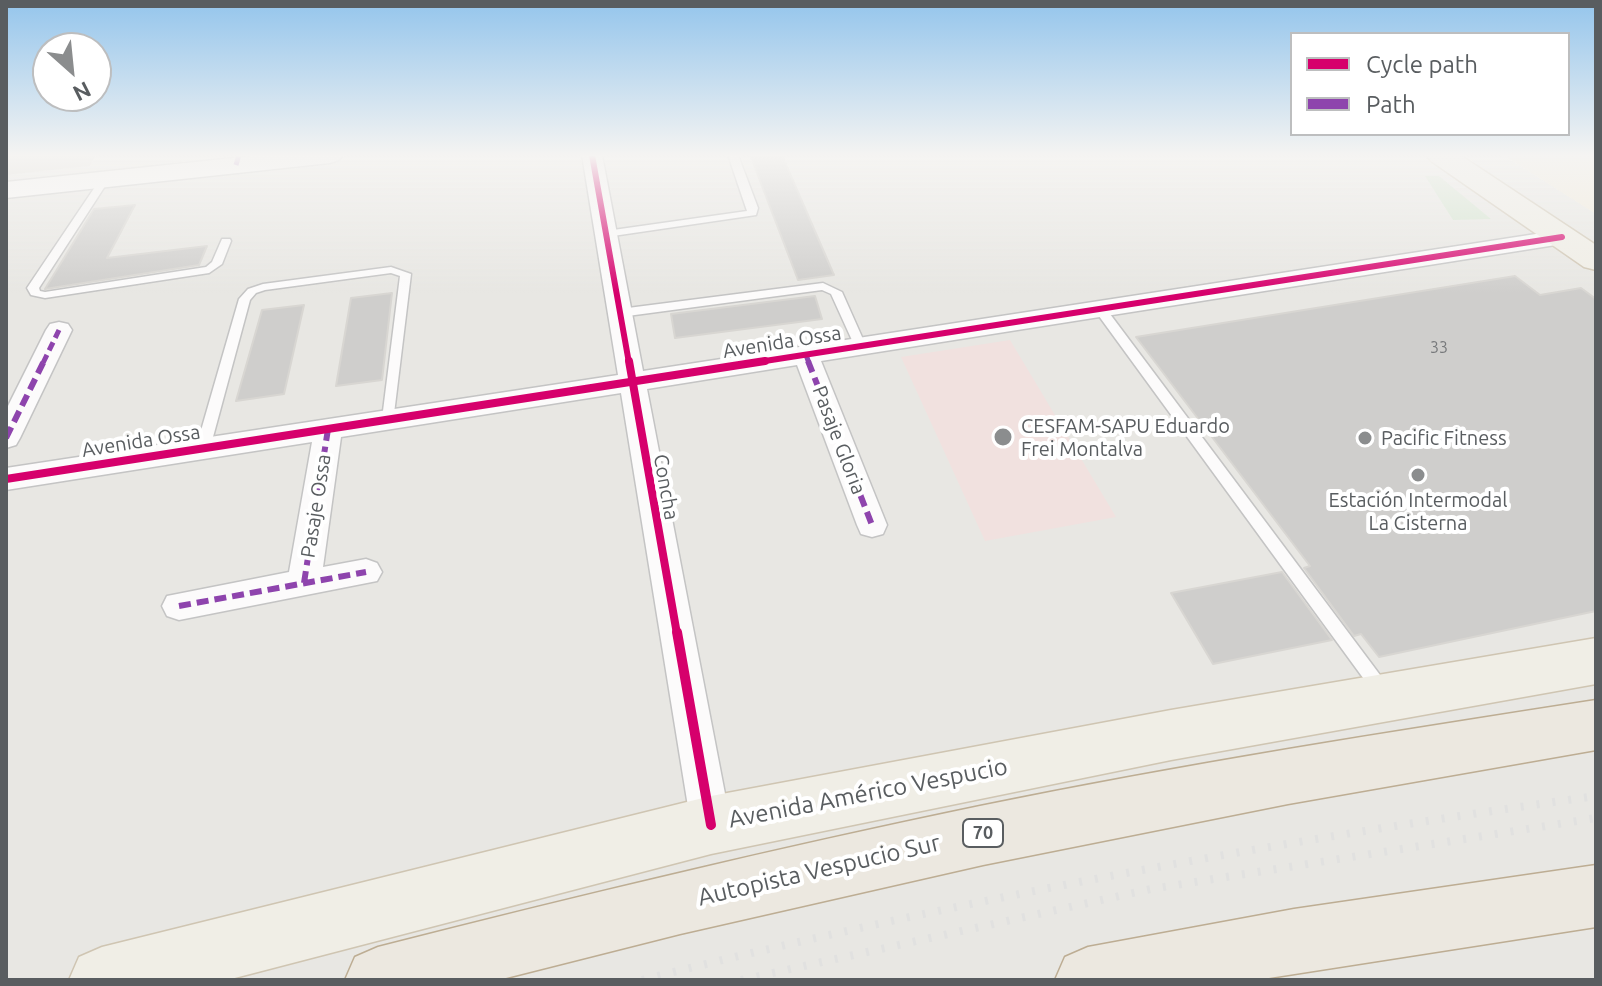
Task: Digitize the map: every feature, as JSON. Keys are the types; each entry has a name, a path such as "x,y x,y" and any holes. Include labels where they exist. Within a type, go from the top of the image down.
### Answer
{"highway":[{"name":"Autopista Vespucio Sur","path":"378,980 734,889 1012,827 1314,771 1596,725"},
{"path":"1088,980 1294,941 1596,896"}],"main road":[{"path":"1509,201 1596,260"},
{"path":"1557,201 1596,226"},
{"name":"Avenida Américo Vespucio","path":"102,980 711,825 1140,740 1596,661"}],"street":[{"name":"Concha","path":"600,201 711,825"},
{"name":"Avenida Ossa","path":"6,479 1562,237"},
{"path":"6,438 59,330"},
{"name":"Pasaje Gloria","path":"806,355 872,525"},
{"name":"Pasaje Ossa","path":"304,583 328,429"},
{"name":"Pasaje Ossa","path":"179,606 366,572"}],"lane":[{"path":"90,201 33,288 35,293 45,295 209,270 217,264 226,241"},
{"path":"606,234 752,213 750,201"},
{"path":"1562,237 1596,250"},
{"path":"203,448 245,299 249,293 263,287 391,270 406,274 388,419"},
{"path":"620,313 823,286 836,292 860,346"},
{"path":"1100,309 1388,699"}],"shaded area":[{"path":"1576,201 1596,201 1596,214"},
{"name":"CESFAM-SAPU Eduardo Frei Montalva","path":"1010,340 1116,517 985,541 901,357"}],"green space":[{"path":"1441,201 1469,201 1491,219 1453,220"}],"building":[{"path":"768,201 802,201 834,275 798,280"},
{"path":"135,205 107,258 207,246 199,265 45,289 94,209"},
{"name":"Estación Intermodal La Cisterna","path":"1515,276 1540,295 1581,288 1596,299 1596,611 1379,657 1361,634 1354,636 1304,568 1310,566 1136,337"},
{"path":"392,293 382,380 336,386 351,298"},
{"path":"815,296 822,319 675,338 671,314"},
{"path":"304,305 284,394 236,401 262,310"},
{"path":"1282,572 1332,640 1213,664 1171,593"}],"railway":[{"path":"642,980 879,924 1116,875 1355,832 1596,796"},
{"path":"741,980 1151,889 1596,818"}],"marked path":[{"path":"6,438 59,330"},
{"path":"806,355 872,525"},
{"path":"304,583 328,429"},
{"path":"179,606 366,572"}],"cycle path":[{"path":"600,201 711,825"},
{"path":"6,479 1562,237"}],"place":[{"name":"CESFAM-SAPU Eduardo Frei Montalva","path":"1003,437"},
{"name":"Pacific Fitness","path":"1365,438"},
{"name":"Estación Intermodal La Cisterna","path":"1418,475"}]}
